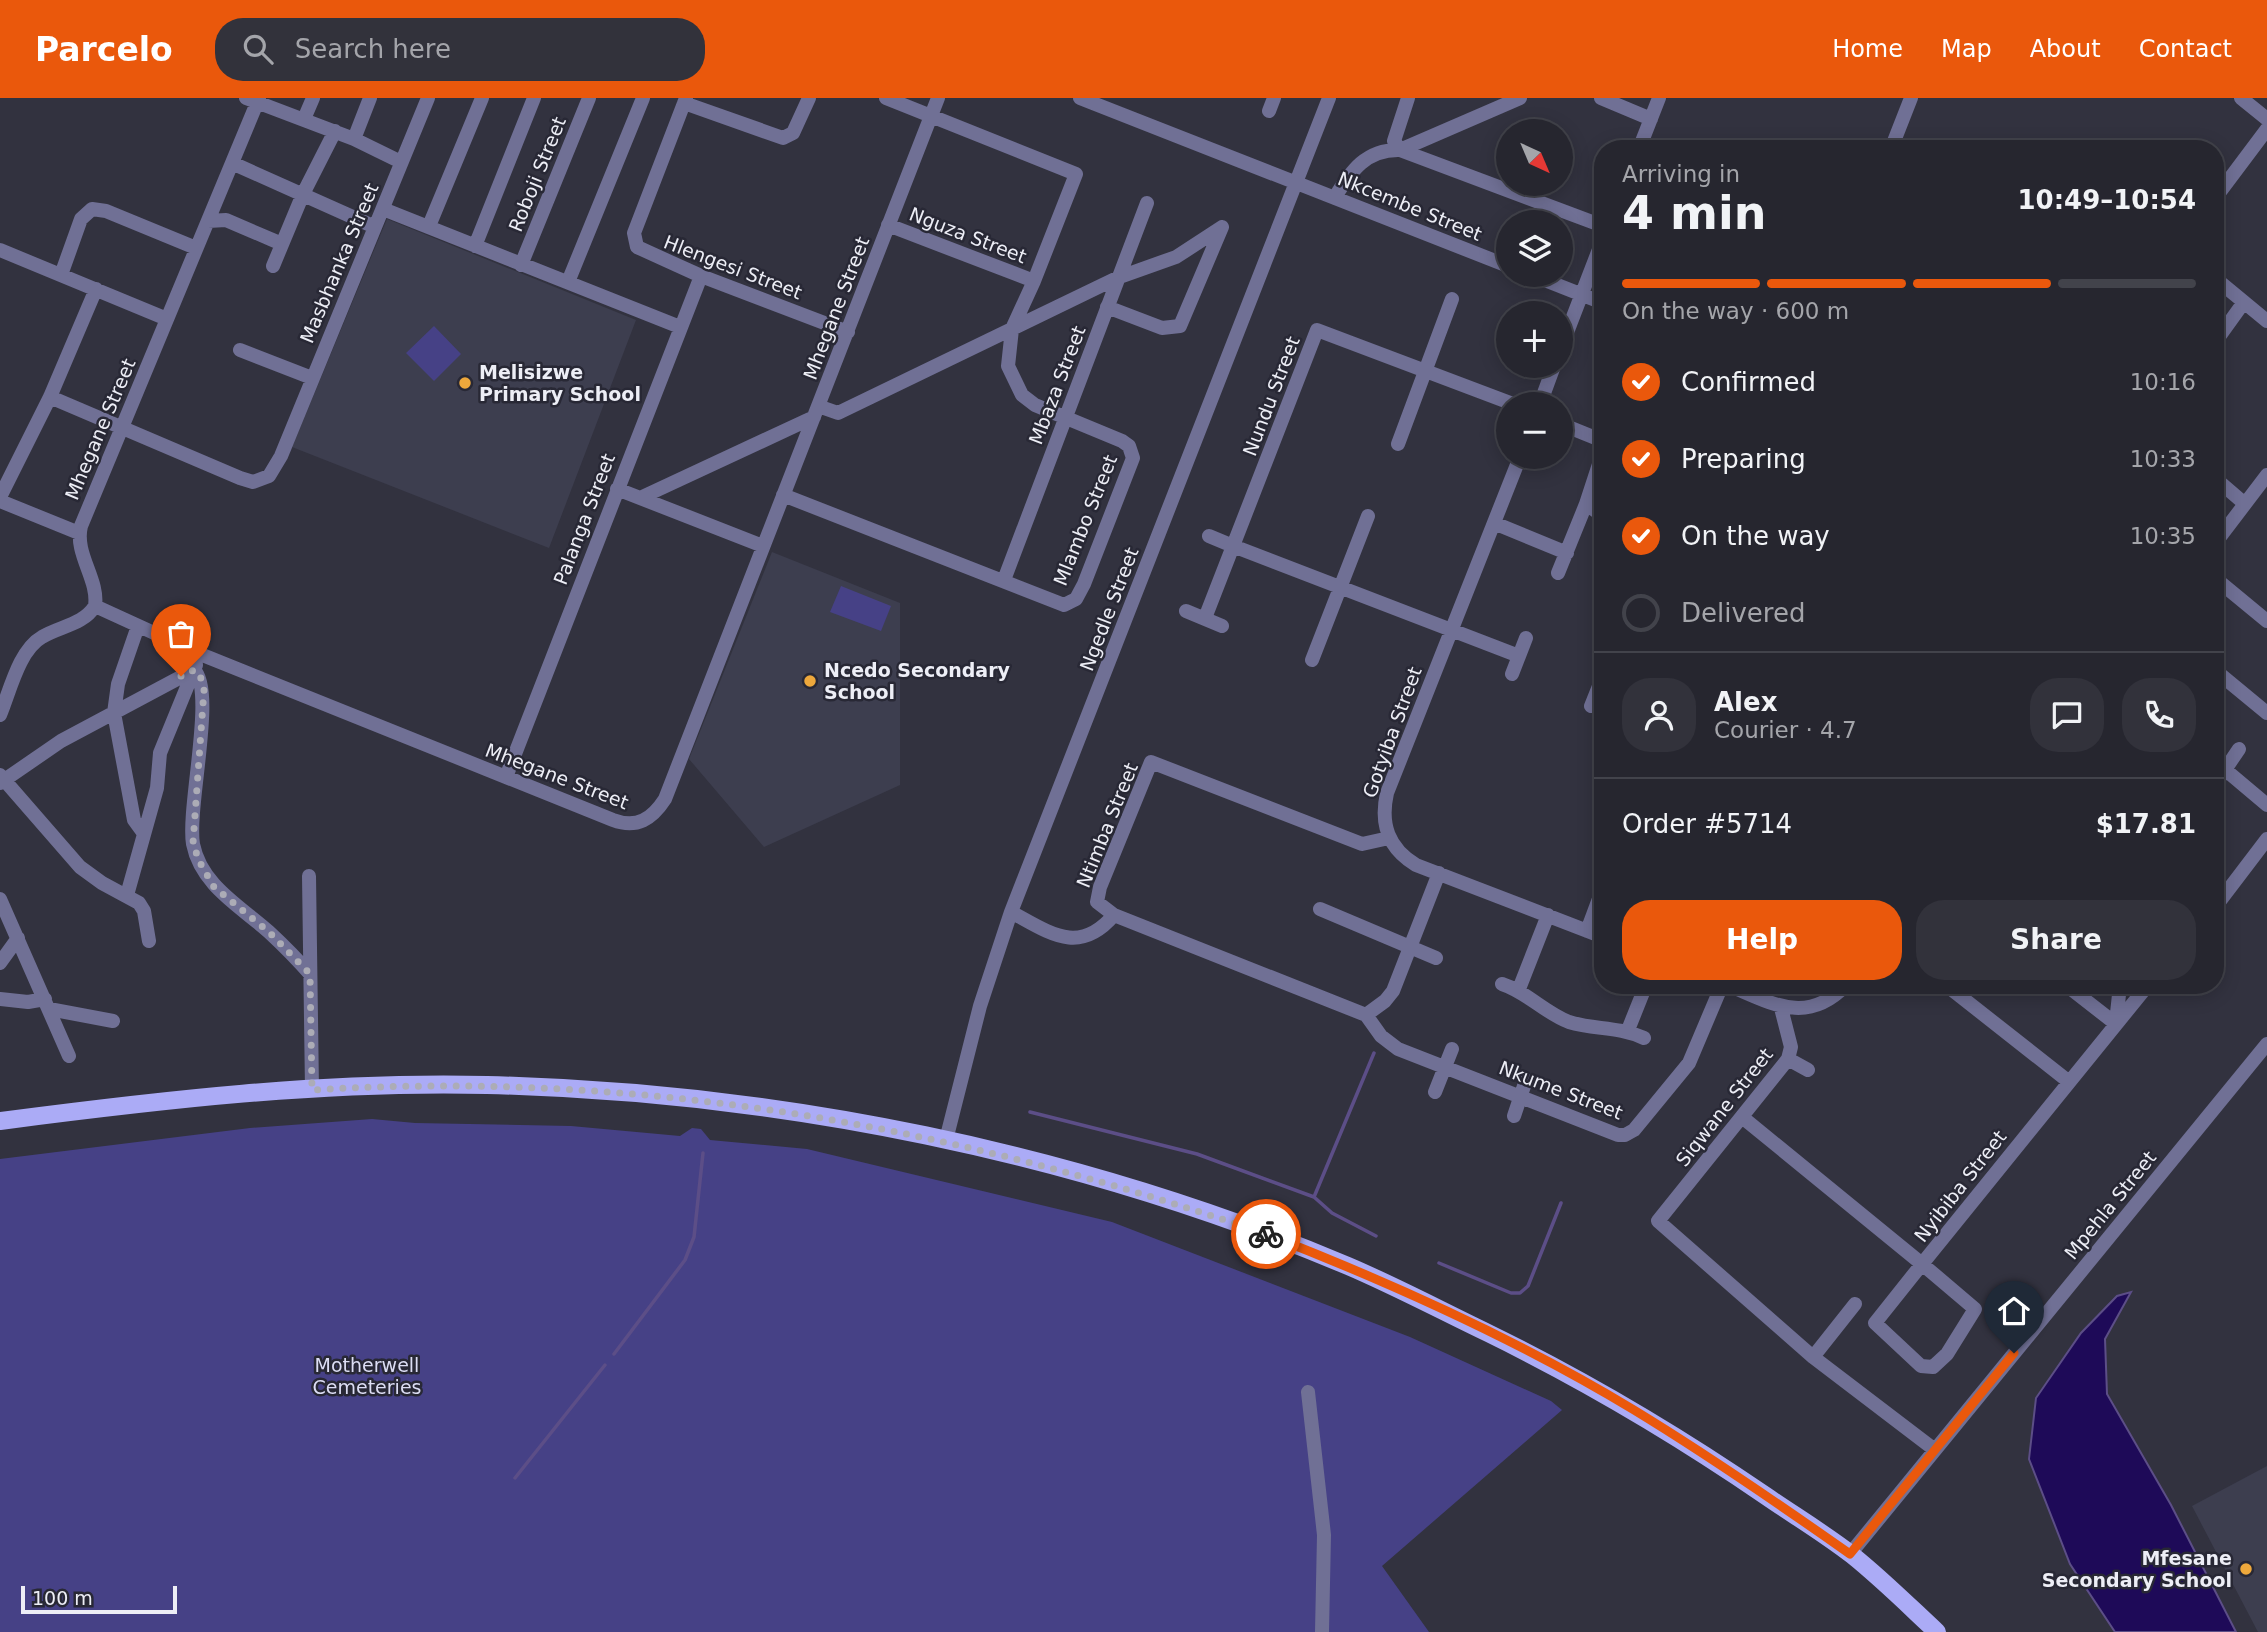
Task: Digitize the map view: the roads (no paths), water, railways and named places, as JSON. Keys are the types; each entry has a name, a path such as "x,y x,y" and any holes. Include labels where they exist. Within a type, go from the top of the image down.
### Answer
{"main road":[{"path":"0,1121 178,1099 312,1090 471,1085 620,1092 747,1105 946,1140 1064,1170 1197,1210 1349,1267 1551,1364 1633,1409 1850,1554 1937,1632"}],"street":[{"path":"304,119 313,98"},
{"path":"354,139 370,98"},
{"name":"Masbhanka Street","path":"123,426 240,478 261,481 275,469 428,98"},
{"path":"429,226 482,98"},
{"path":"475,246 534,98"},
{"name":"Roboji Street","path":"521,265 589,98"},
{"path":"568,282 643,98"},
{"path":"685,100 783,138 793,133 809,98"},
{"path":"886,98 932,116"},
{"name":"Mhegane Street","path":"95,606 200,654 622,824 634,825 651,816 665,799 939,98"},
{"name":"Nkcembe Street","path":"1080,98 1496,260"},
{"name":"Ngedle Street","path":"946,1140 977,1017 1011,912 1329,98"},
{"path":"1399,150 1394,141 1408,98"},
{"path":"1399,150 1520,98"},
{"path":"1601,98 1651,119"},
{"path":"1643,140 1658,98"},
{"path":"1895,140 1911,98"},
{"path":"2241,98 2267,119"},
{"path":"254,99 354,139 401,162"},
{"name":"Mhegane Street","path":"79,533 232,163 254,99"},
{"name":"Hlengesi Street","path":"685,100 634,239 642,251 848,332"},
{"name":"Mlambo Street","path":"783,495 1004,580 1056,604 1064,605 1076,599 1084,584 1133,458 1129,446 1035,405 1015,384 1007,354 1012,329 1076,174 932,116"},
{"path":"2224,186 2267,129"},
{"path":"273,266 303,194 335,131"},
{"path":"1335,197 1350,174 1368,158 1382,149 1399,150 1594,223"},
{"path":"232,163 375,227"},
{"name":"Mbaza Street","path":"1004,580 1147,203"},
{"path":"61,275 81,219 92,209 106,211 197,248"},
{"path":"383,209 680,327"},
{"path":"208,222 226,220 282,244"},
{"name":"Nguza Street","path":"888,225 1034,281"},
{"path":"640,498 816,412 838,412 1117,278 1176,257 1222,228 1188,313 1180,326 1162,328 1107,307"},
{"path":"0,250 167,319"},
{"path":"1573,316 1594,262"},
{"name":"Palanga Street","path":"506,777 701,276"},
{"path":"2224,286 2267,321"},
{"path":"1563,287 1594,299"},
{"path":"0,715 21,665 36,642 82,620 95,606 96,598 79,533 0,499 50,397 96,289"},
{"path":"1398,444 1452,299"},
{"path":"2224,330 2244,302"},
{"name":"Nundu Street","path":"1205,618 1317,330 1496,398"},
{"path":"240,350 312,378"},
{"path":"50,397 123,426"},
{"path":"1573,429 1594,437"},
{"name":"Gotyiba Street","path":"1389,838 1383,820 1387,793 1515,469"},
{"path":"2224,532 2267,475"},
{"path":"1558,573 1594,480"},
{"path":"2224,487 2245,504"},
{"path":"617,489 763,546"},
{"path":"1586,504 1594,510"},
{"path":"1312,660 1368,516"},
{"path":"1494,523 1567,553"},
{"path":"1209,536 1519,656"},
{"path":"2224,586 2267,621"},
{"path":"1186,611 1222,626"},
{"path":"138,626 118,684 114,713 134,820 142,831"},
{"path":"1513,674 1526,638"},
{"path":"127,895 142,831 157,788 160,752 200,654"},
{"path":"149,941 144,911 139,903 102,883 80,867 2,780 61,741 194,670"},
{"path":"194,670 200,675 205,705 196,767 193,843 199,861 214,887 269,932 310,974"},
{"path":"2224,678 2267,713"},
{"path":"1591,706 1594,700"},
{"path":"2224,763 2239,749"},
{"name":"Ntimba Street","path":"1114,915 1101,908 1097,897 1150,762 1362,844 1389,838"},
{"path":"2224,769 2267,805"},
{"path":"1389,838 1404,858 1594,934"},
{"path":"2224,895 2267,839"},
{"path":"1011,912 1055,934 1081,939 1099,931 1114,915 1366,1014 1389,997 1439,873"},
{"path":"309,876 312,1090"},
{"path":"0,898 69,1056"},
{"path":"1320,909 1436,958"},
{"path":"1587,931 1594,912"},
{"path":"1518,989 1548,915"},
{"path":"0,963 18,938"},
{"path":"1502,984 1518,989 1570,1022 1628,1030 1644,1038"},
{"path":"1628,1030 1642,994"},
{"name":"Nkume Street","path":"1366,1014 1391,1045 1618,1135 1629,1133 1689,1063 1718,994"},
{"path":"1749,994 1781,1008 1818,1006 1834,994"},
{"path":"1957,994 2068,1081"},
{"path":"2078,994 2116,1024"},
{"path":"2116,1024 2119,994"},
{"name":"Nyibiba Street","path":"1742,1117 1923,1264 2141,994"},
{"path":"1,1002 47,1004 113,1021"},
{"name":"Siqwane Street","path":"1781,1008 1791,1047 1788,1059 1658,1221 1813,1357"},
{"name":"Mpehla Street","path":"1850,1554 2267,1044"},
{"path":"1435,1092 1452,1049"},
{"path":"1788,1059 1808,1070"},
{"path":"1514,1116 1526,1080"},
{"path":"1923,1264 1975,1309 1947,1354 1933,1367 1922,1366 1912,1359 1875,1323 1923,1264"},
{"path":"1855,1304 1813,1357 1935,1450"},
{"path":"1308,1392 1324,1535 1322,1632"}],"waterway":[{"path":"1030,1112 1197,1154 1314,1197 1374,1053"},
{"path":"614,1354 685,1260 694,1237 703,1153"},
{"path":"1314,1197 1332,1213 1376,1236"},
{"path":"1439,1263 1511,1293 1520,1293 1528,1286 1561,1203"},
{"path":"515,1478 605,1365"}],"place":[{"name":"Melisizwe Primary School","path":"465,383"},
{"name":"Ncedo Secondary School","path":"810,681"},
{"name":"Mfesane Secondary School","path":"2246,1569"}],"park label":[{"name":"Motherwell Cemeteries","path":"367,1376"}]}
